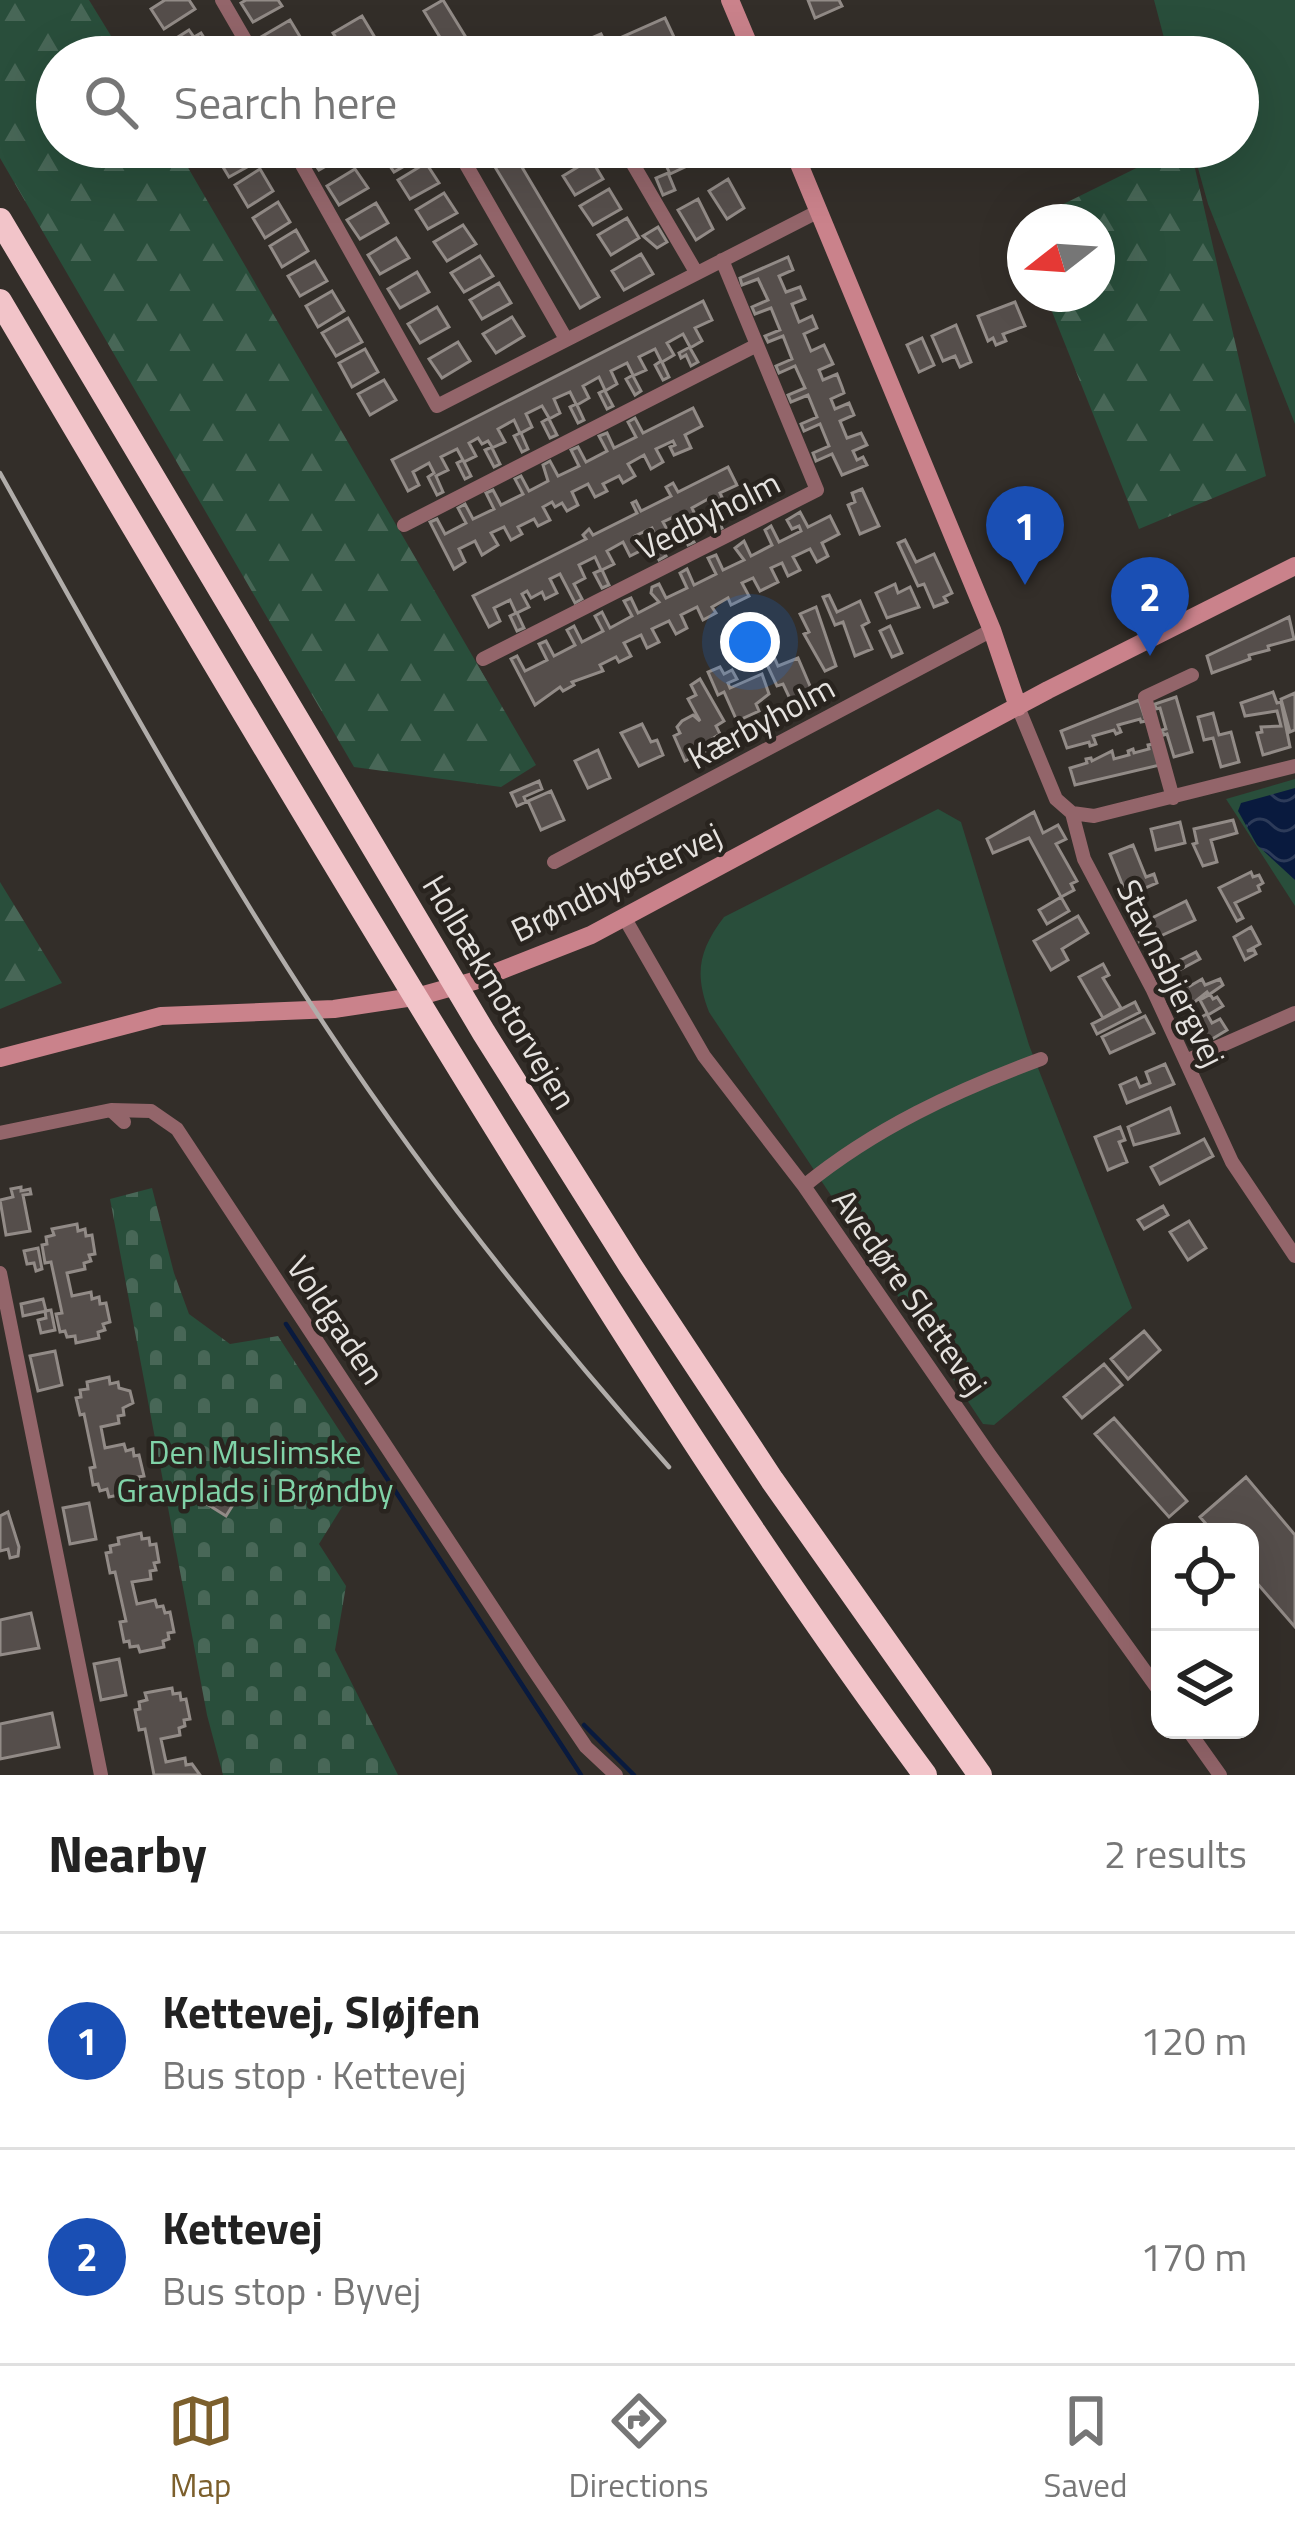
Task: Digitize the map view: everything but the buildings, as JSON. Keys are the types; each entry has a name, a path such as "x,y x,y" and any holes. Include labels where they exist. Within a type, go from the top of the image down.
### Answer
{"highway":[{"name":"Holbækmotorvejen","path":"0,220 472,1013 618,1246 786,1500 980,1775"},
{"path":"0,301 265,749 601,1297 926,1775"}],"street":[{"path":"221,0 242,36"},
{"path":"730,0 745,36"},
{"path":"304,168 437,406 819,212"},
{"path":"469,168 566,339"},
{"path":"635,168 695,272"},
{"path":"801,168 992,629 1018,707"},
{"name":"Vedbyholm","path":"483,659 817,490 722,260"},
{"path":"404,524 758,345"},
{"name":"Brøndbyøstervej","path":"0,1058 160,1016 334,1009 420,996 528,961 624,917 1295,566"},
{"name":"Kærbyholm","path":"554,862 992,629"},
{"path":"1173,798 1145,698 1192,675"},
{"name":"Stavnsbjergvej","path":"1018,707 1056,799 1072,813 1084,859 1153,990 1232,1162 1295,1256"},
{"path":"1072,813 1094,816 1295,766"},
{"name":"Avedøre Slettevej","path":"624,917 704,1055 804,1186 988,1454 1151,1679"},
{"path":"1186,1061 1295,1013"},
{"path":"804,1186 852,1148 908,1116 1041,1059"},
{"path":"0,1133 111,1110 124,1122"},
{"name":"Voldgaden","path":"111,1110 151,1111 176,1129 553,1699 586,1747 616,1775"},
{"path":"0,1273 101,1775"},
{"path":"1194,1739 1220,1775"}],"green space":[{"path":"0,0 89,0 111,36 36,36 36,168 188,168 536,765 501,787 354,767 0,158"},
{"path":"1154,0 1295,0 1295,424 1198,168 1259,168 1259,36 1163,36"},
{"path":"1136,168 1195,168 1266,476 1139,529 1052,312 1115,312 1115,204 1063,204"},
{"path":"1295,779 1295,906 1226,799"},
{"path":"938,809 961,822 1029,1045 1132,1308 994,1425 983,1424 709,1012 701,974 704,951 724,917"},
{"path":"0,882 62,983 0,1009"},
{"name":"Den Muslimske Gravplads i Brøndby","path":"152,1188 189,1314 230,1344 278,1336 365,1470 319,1544 346,1586 335,1650 398,1775 223,1775 207,1715 110,1199"}],"water":[{"path":"1295,788 1295,880 1257,845 1238,811 1241,803"}],"waterway":[{"path":"286,1324 581,1775"},
{"path":"584,1725 634,1775"}],"railway":[{"path":"0,473 200,825 328,1030 491,1254 669,1467"}],"place":[{"name":"Kettevej, Sløjfen","path":"1025,585"},
{"name":"Kettevej","path":"1150,656"}]}
